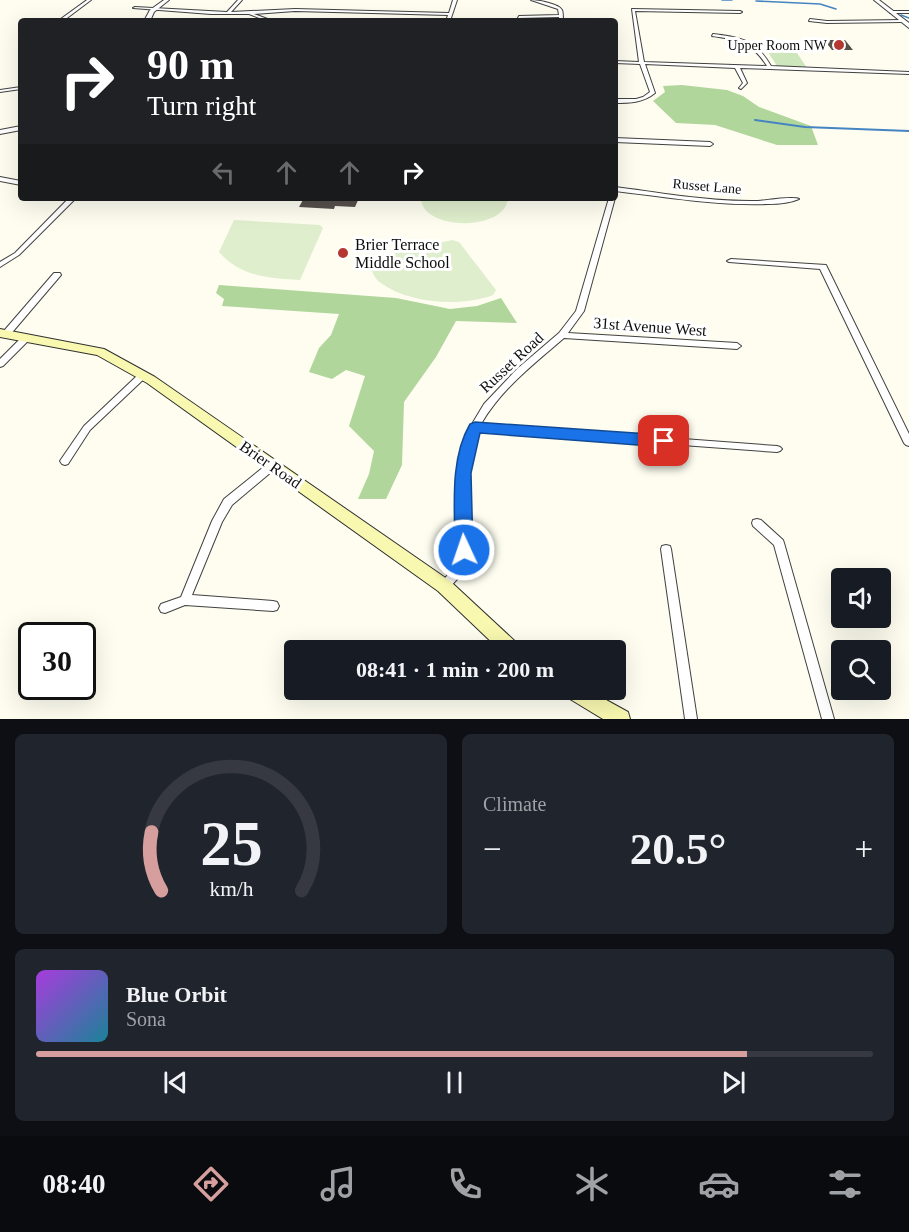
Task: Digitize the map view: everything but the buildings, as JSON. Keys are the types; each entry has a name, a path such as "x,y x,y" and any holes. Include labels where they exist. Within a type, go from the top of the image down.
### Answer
{"main road":[{"name":"Brier Road","path":"3,334 100,352 143,375 444,586 501,640"},
{"path":"588,700 619,719"}],"street":[{"path":"64,18 89,0"},
{"path":"149,18 156,8 167,0"},
{"path":"228,13 240,0"},
{"path":"449,18 455,0"},
{"path":"533,0 559,8 561,18"},
{"path":"876,0 909,26"},
{"path":"135,8 202,13 295,10 450,14"},
{"path":"618,101 640,100 649,97 653,92 642,63 633,10 740,12"},
{"path":"891,12 909,12"},
{"path":"249,13 263,18"},
{"path":"519,17 540,18"},
{"path":"810,20 826,22 903,21"},
{"path":"713,34 753,45 760,50 770,68"},
{"path":"618,62 909,73"},
{"path":"737,67 745,83 741,88"},
{"path":"0,91 18,88"},
{"path":"0,132 18,129"},
{"path":"618,140 710,144"},
{"path":"0,179 18,182"},
{"name":"Russet Lane","path":"618,189 726,200 781,202 796,199"},
{"path":"0,265 17,254 70,201"},
{"name":"Russet Road","path":"444,586 458,571 464,550 463,473 471,434 487,406 520,371 562,335 580,311 611,201"},
{"path":"731,261 823,267 909,443"},
{"path":"3,334 57,275"},
{"name":"31st Avenue West","path":"562,335 737,346"},
{"path":"0,364 26,338"},
{"path":"65,461 87,428 143,375"},
{"path":"475,428 777,449"},
{"path":"185,600 217,521 228,502 273,465"},
{"path":"758,522 779,543 828,719"},
{"path":"666,549 691,719"},
{"path":"165,608 185,600 273,606"}],"green space":[{"path":"768,52 797,53 807,68 777,66"},
{"path":"682,85 727,90 743,96 759,107 811,126 818,145 777,145 715,125 676,123 653,101 665,92 663,86"},
{"path":"422,201 507,201 504,209 494,217 480,222 448,221 434,217 425,209"},
{"path":"234,220 320,225 323,228 300,280 277,278 256,275 237,267 219,252"},
{"path":"452,240 459,242 496,290 493,295 480,299 451,302 406,295 378,281 368,259"},
{"path":"219,285 396,298 450,309 477,306 501,298 517,323 456,321 436,357 404,402 402,465 386,499 358,499 369,474 374,451 349,426 365,376 346,370 332,379 309,372 319,348 331,335 339,314 222,306 224,299 216,293"}],"waterway":[{"path":"722,0 732,0"},
{"path":"756,1 820,4 836,9"},
{"path":"901,15 909,18"},
{"path":"755,120 805,127 909,131"}],"place":[{"name":"Upper Room NW","path":"839,45"},
{"name":"Brier Terrace Middle School","path":"343,253"}],"route":[{"path":"464,550 463,473 471,434 475,428 664,441"}]}
